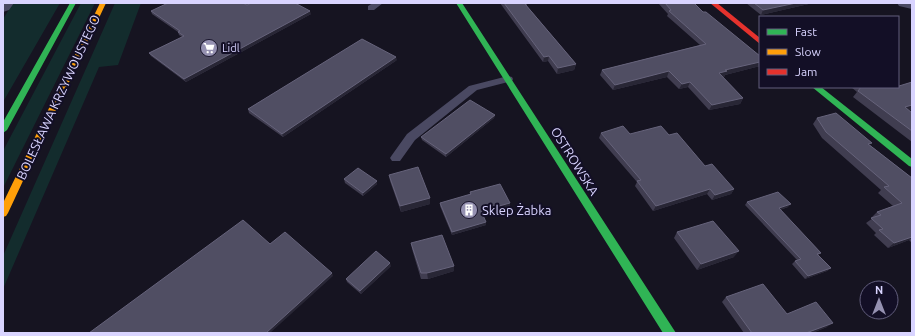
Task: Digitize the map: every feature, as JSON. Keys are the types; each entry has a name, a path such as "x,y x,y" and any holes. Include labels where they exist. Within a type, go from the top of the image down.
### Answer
{"street":[{"path":"3,7 6,3"},
{"name":"BOLESŁAWA KRZYWOUSTEGO","path":"3,130 73,3"},
{"name":"BOLESŁAWA KRZYWOUSTEGO","path":"3,213 103,3"},
{"name":"OSTROWSKA","path":"459,3 670,333"},
{"path":"713,3 759,41"},
{"path":"905,3 912,4"},
{"path":"817,88 912,164"}],"lane":[{"path":"371,8 379,3"},
{"path":"396,158 412,137 473,88 508,79"}],"green space":[{"path":"13,3 60,3 3,102 3,19"},
{"path":"81,3 95,3 3,188 3,151"},
{"path":"115,3 141,3 118,65 99,67 3,289 3,256"}],"building":[{"name":"Lidl","path":"168,3 243,3 247,5 251,3 295,3 310,11 184,79 149,53 184,36 178,32 180,31 151,11"},
{"path":"504,3 527,3 525,4 576,64 558,68 549,56 544,57"},
{"path":"665,3 694,3 703,12 706,12 759,55 759,62 725,70 727,71 719,73 743,98 712,105 690,82 682,84 669,71 615,85 602,70 706,44 669,11 671,10"},
{"path":"754,3 796,3 763,10"},
{"path":"362,39 396,57 282,134 248,109"},
{"path":"912,82 912,105 905,107 912,113 912,131 858,91 860,88 899,88 899,86"},
{"path":"470,100 495,115 446,154 421,137"},
{"path":"836,113 872,143 868,144 912,178 912,237 894,243 879,230 883,229 871,218 881,215 877,212 902,203 884,187 889,186 826,132 817,118"},
{"path":"623,126 630,134 661,126 669,135 677,133 705,166 712,164 734,189 715,195 710,189 656,206 637,181 641,180 601,133"},
{"path":"418,167 430,198 400,206 389,175"},
{"path":"358,168 377,181 363,193 344,179"},
{"name":"Sklep Żabka","path":"500,184 510,203 481,211 486,222 452,232 440,203 471,194 470,192"},
{"path":"778,192 791,204 779,208 821,253 817,254 831,268 808,276 795,261 801,259 747,202"},
{"path":"243,220 270,244 285,232 332,273 266,333 89,333"},
{"path":"713,221 739,251 701,264 677,232"},
{"path":"442,235 454,266 427,273 421,273 411,243"},
{"path":"376,251 390,263 360,291 346,279"},
{"path":"763,284 787,314 816,302 833,323 806,333 752,333 726,297"}],"traffic: fast":[{"path":"3,130 73,3"},
{"path":"459,3 670,333"},
{"path":"817,88 912,164"}],"traffic: slow":[{"path":"3,213 103,3"}],"traffic: jam":[{"path":"713,3 759,41"}],"place":[{"name":"Lidl","path":"209,48"},
{"name":"Sklep Żabka","path":"469,210"}]}
